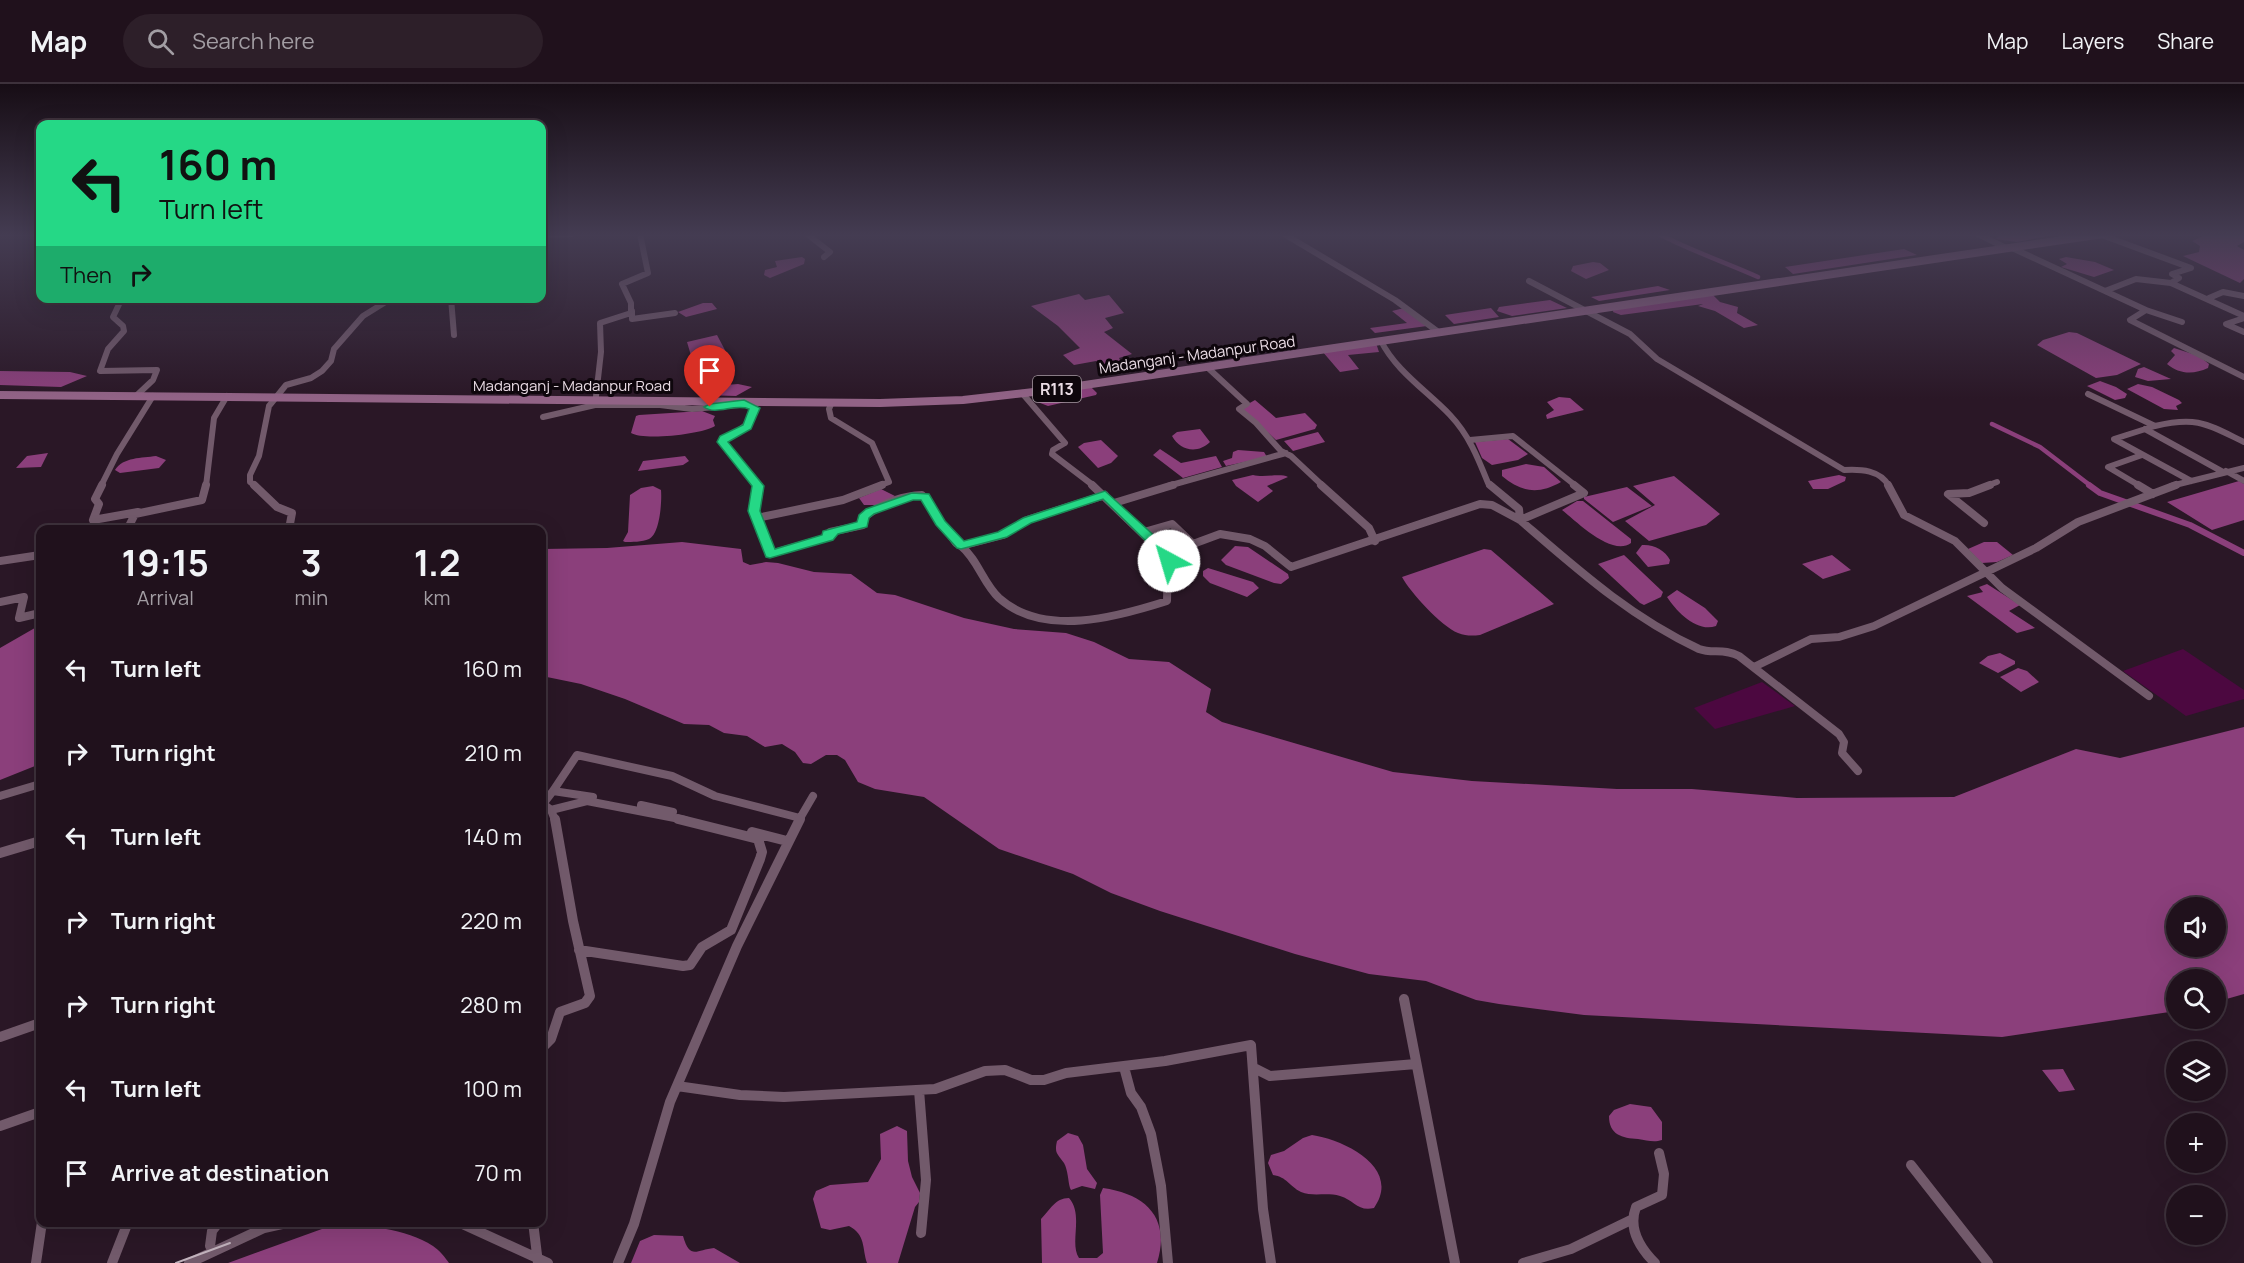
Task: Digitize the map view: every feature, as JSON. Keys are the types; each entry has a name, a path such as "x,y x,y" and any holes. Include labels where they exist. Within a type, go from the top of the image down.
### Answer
{"main road":[{"name":"Madanganj - Madanpur Road","path":"0,395 596,402 917,403 1022,393 1731,289"}],"street":[{"path":"624,289 632,311 632,319 675,314"},
{"path":"1377,289 1437,331"},
{"path":"1543,289 1581,311 1630,334 1657,359 1844,470 1866,469 1887,482 1904,515 1955,541 1966,550 1984,573 2149,696"},
{"path":"2100,289 2146,310 2182,322"},
{"path":"2104,291 2109,289"},
{"path":"2186,289 2209,298 2244,317"},
{"path":"2209,298 2223,292 2244,296"},
{"path":"119,303 113,317 123,326 124,331 108,350 100,371 156,370 157,375 136,396"},
{"path":"290,525 292,513 277,507 267,495 250,483 250,475 259,456 265,416 286,385 311,378 322,371 331,361 334,349 363,316 384,303"},
{"path":"452,303 454,335"},
{"path":"2146,310 2130,320 2244,377"},
{"path":"596,402 601,352 600,323 632,311"},
{"path":"2244,317 2226,324 2244,332"},
{"path":"1381,341 1388,355 1451,416 1470,440 1488,483 1519,509 1520,520"},
{"path":"1207,367 1247,404 1239,409 1350,509 1369,528 1375,541"},
{"path":"543,417 596,402 700,409 751,404 755,408 748,427 724,438 722,442 758,486 754,511 765,534 770,554 829,537 828,534 834,531 863,525 864,517 870,512 894,501 922,495 956,543 969,554 989,587 1007,605 1038,619 1075,620 1167,601 1168,558 1114,503 1052,454 1053,450 1065,443 1022,393"},
{"path":"2088,394 2155,426"},
{"path":"153,396 105,476 95,499 99,504 93,520 202,500 214,422 219,404 227,396"},
{"path":"757,518 833,502 889,482 872,443 831,418 829,409 832,402"},
{"path":"2191,481 2114,439 2181,420 2202,422 2244,442"},
{"path":"2145,429 2244,481"},
{"path":"1470,440 1513,436 1584,493 1520,520"},
{"path":"1114,503 1233,465 1260,462 1286,453"},
{"path":"2142,455 2108,467 2153,494"},
{"path":"1754,668 1811,639 1839,637 1874,626 2036,548 2058,532 2119,506 2191,481 2244,468"},
{"path":"1984,523 1948,494 1969,493 1997,482"},
{"path":"961,546 1002,534 1027,520 1105,495"},
{"path":"1144,532 1172,524 1193,544 1221,534 1228,538 1250,538 1266,546 1286,566 1291,567 1375,541 1480,504 1492,505 1520,520 1618,603 1635,614 1702,650 1728,650 1754,668 1839,734 1844,742 1842,753 1858,771"},
{"path":"129,525 133,517 139,512"},
{"path":"0,561 36,556"},
{"path":"0,602 24,597 19,618 36,614"},
{"path":"546,804 577,755 672,776 679,782 713,794 800,818"},
{"path":"0,796 36,785"},
{"path":"553,790 656,807 787,841"},
{"path":"618,1263 636,1220 659,1128 748,920 787,841 813,796"},
{"path":"546,806 578,801 613,805 749,836 758,839 760,845 760,859 731,930 702,947 690,964 683,966 579,950"},
{"path":"546,810 590,1000 560,1012 551,1039 546,1044"},
{"path":"0,853 36,843"},
{"path":"1404,999 1455,1263"},
{"path":"0,1037 36,1024"},
{"path":"677,1086 740,1095 784,1097 919,1090 946,1087 985,1071 1005,1070 1019,1077 1038,1080 1102,1067 1124,1067 1251,1045 1260,1198 1270,1263"},
{"path":"1254,1068 1270,1076 1416,1064"},
{"path":"1124,1067 1131,1093 1142,1107 1151,1134 1161,1186 1168,1263"},
{"path":"919,1090 926,1180 921,1233"},
{"path":"0,1126 36,1113"},
{"path":"1655,1263 1643,1249 1633,1218 1636,1207 1662,1195 1664,1174 1659,1153"},
{"path":"1911,1165 1988,1263"},
{"path":"1523,1263 1571,1249 1633,1218"},
{"path":"36,1263 41,1227"},
{"path":"112,1263 126,1227"},
{"path":"210,1246 212,1231 215,1227"},
{"path":"189,1263 268,1227"},
{"path":"469,1227 541,1261"},
{"path":"534,1227 541,1261"}],"shaded area":[{"path":"1640,289 1670,290 1599,301 1591,297"},
{"path":"1710,292 1720,302 1738,307 1737,313 1758,325 1744,328 1715,311 1698,306 1703,304 1621,315 1613,312 1614,307"},
{"path":"1079,294 1085,300 1109,295 1124,313 1105,318 1113,328 1104,332 1132,354 1119,358 1121,362 1100,366 1096,361 1074,365 1063,355 1080,348 1058,326 1031,306"},
{"path":"1550,300 1567,308 1512,316 1497,311 1499,307"},
{"path":"703,303 712,303 717,309 686,317 678,312"},
{"path":"1404,308 1427,326 1375,333 1370,328 1407,323 1392,311"},
{"path":"1491,308 1499,317 1454,324 1445,315"},
{"path":"2069,332 2077,333 2141,364 2117,375 2096,378 2037,345 2043,340"},
{"path":"717,335 726,352 692,359 687,342"},
{"path":"1376,343 1379,352 1348,355 1359,369 1340,372 1322,351"},
{"path":"2174,348 2199,356 2209,364 2208,368 2197,372 2176,370 2167,364 2175,355 2171,351"},
{"path":"2144,367 2171,379 2148,381 2135,377 2138,369"},
{"path":"0,371 70,372 87,376 61,387 0,385"},
{"path":"2100,381 2127,394 2125,398 2115,400 2087,386"},
{"path":"738,384 752,387 736,396 704,395 704,390 713,386"},
{"path":"2138,384 2152,387 2182,403 2176,406 2178,410 2164,409 2127,389"},
{"path":"1090,386 1097,393 1096,395 1048,406 1035,401 1039,395"},
{"path":"1559,397 1570,398 1584,410 1547,419 1546,415 1554,410 1547,402"},
{"path":"1255,400 1276,418 1305,413 1317,425 1315,429 1276,440 1241,408"},
{"path":"702,411 715,416 713,420 715,426 699,432 673,436 631,433 636,416 639,415"},
{"path":"1200,429 1210,442 1200,448 1184,448 1172,436 1177,432"},
{"path":"1318,432 1325,442 1293,451 1284,441"},
{"path":"1508,439 1528,454 1518,460 1492,465 1482,458 1475,442"},
{"path":"1101,440 1118,456 1111,463 1098,468 1078,447 1084,443"},
{"path":"1160,449 1181,463 1216,456 1222,467 1183,478 1153,455"},
{"path":"1238,450 1264,452 1267,457 1226,466 1223,461 1232,458 1233,452"},
{"path":"48,453 41,467 16,468 27,456"},
{"path":"156,456 166,460 159,468 120,473 115,470 128,460"},
{"path":"685,456 689,461 683,465 638,471 643,461"},
{"path":"1526,464 1544,467 1561,482 1545,489 1530,490 1516,486 1502,476 1502,470"},
{"path":"1253,475 1288,477 1267,486 1273,491 1258,502 1236,486 1232,480"},
{"path":"1839,475 1846,477 1845,481 1828,489 1813,489 1808,481"},
{"path":"1674,476 1720,514 1706,525 1649,541 1625,521 1655,505 1633,486"},
{"path":"2239,481 2244,484 2244,520 2212,530 2167,502"},
{"path":"653,486 661,490 661,509 656,531 646,540 623,541 628,532 630,495 641,488"},
{"path":"1627,487 1652,506 1613,522 1584,499 1584,497"},
{"path":"881,489 895,496 880,505 864,505 859,498"},
{"path":"1577,501 1583,501 1631,539 1631,543 1623,546 1605,542 1562,510"},
{"path":"682,542 741,549 743,562 750,565 766,562 778,563 814,572 851,574 877,593 895,595 964,618 1014,629 1066,633 1094,642 1129,659 1169,662 1211,689 1206,712 1222,722 1393,772 1472,781 1617,789 1692,789 1797,798 1954,797 2076,749 2120,758 2244,727 2244,994 2226,999 2226,969 2166,969 2166,1012 2002,1037 1584,1015 1476,1000 1426,981 1369,974 1295,954 1111,893 1073,874 999,849 924,797 875,789 858,782 845,760 837,755 826,755 811,764 803,763 795,752 782,744 765,747 747,736 724,733 709,725 684,724 625,699 581,684 546,677 546,549 607,548"},
{"path":"1984,542 1997,542 2013,555 1997,562 1982,563 1968,549"},
{"path":"1642,545 1658,548 1668,556 1669,564 1648,567 1636,553"},
{"path":"1235,546 1248,547 1288,574 1289,578 1281,584 1274,583 1226,565 1221,560"},
{"path":"1484,549 1491,550 1554,604 1480,635 1466,635 1451,629 1435,616 1402,577"},
{"path":"1624,555 1663,592 1661,597 1644,605 1640,603 1598,564"},
{"path":"1832,555 1851,570 1823,579 1802,564"},
{"path":"1208,568 1253,582 1259,588 1247,597 1210,583 1203,576 1203,571"},
{"path":"1987,584 2020,605 2009,611 2035,628 2017,633 1967,596 1983,592 1979,587"},
{"path":"1677,590 1705,608 1718,621 1716,626 1695,624 1681,614 1667,597"},
{"path":"36,627 36,766 0,780 0,648"},
{"path":"2183,649 2244,690 2244,699 2186,716 2123,671"},
{"path":"2000,653 2015,661 2015,664 1998,673 1979,663 1988,656"},
{"path":"2018,668 2027,671 2039,682 2021,692 2000,677"},
{"path":"1762,682 1795,706 1715,729 1694,708"},
{"path":"2063,1069 2075,1090 2059,1092 2042,1070"},
{"path":"1630,1104 1651,1107 1662,1122 1662,1140 1627,1138 1614,1131 1609,1116 1614,1110"},
{"path":"897,1126 907,1131 908,1161 912,1177 920,1193 919,1202 915,1207 898,1263 867,1263 861,1238 849,1226 830,1230 821,1228 813,1199 816,1191 830,1185 868,1182 881,1159 880,1134"},
{"path":"1068,1133 1078,1136 1083,1145 1087,1169 1097,1183 1095,1189 1082,1186 1071,1190 1070,1188 1065,1166 1056,1149 1057,1141"},
{"path":"1312,1135 1340,1143 1366,1158 1381,1180 1381,1194 1374,1208 1364,1208 1335,1195 1301,1192 1282,1178 1273,1175 1268,1163 1271,1155 1284,1151 1303,1138"},
{"path":"1103,1188 1132,1196 1151,1211 1161,1233 1157,1263 1042,1263 1041,1219 1053,1205 1069,1198 1075,1212 1075,1245 1079,1258 1097,1258 1103,1253 1100,1195"},
{"path":"327,1227 372,1227 398,1231 422,1240 433,1246 449,1263 228,1263"},
{"path":"654,1235 683,1236 691,1251 714,1248 740,1263 631,1263 640,1241"}],"waterway":[{"path":"1992,424 2040,447 2091,486"},
{"path":"2089,485 2100,493 2190,525 2244,553"}],"railway":[{"path":"176,1263 230,1243"}],"route":[{"path":"710,407 744,403 751,404 755,408 748,427 724,438 722,442 733,454 741,468 752,475 758,486 754,511 765,534 770,554 829,537 828,534 834,531 863,525 865,515 870,512 912,496 925,497 940,523 961,546 1011,531 1027,520 1105,495 1164,552 1169,561"}]}
